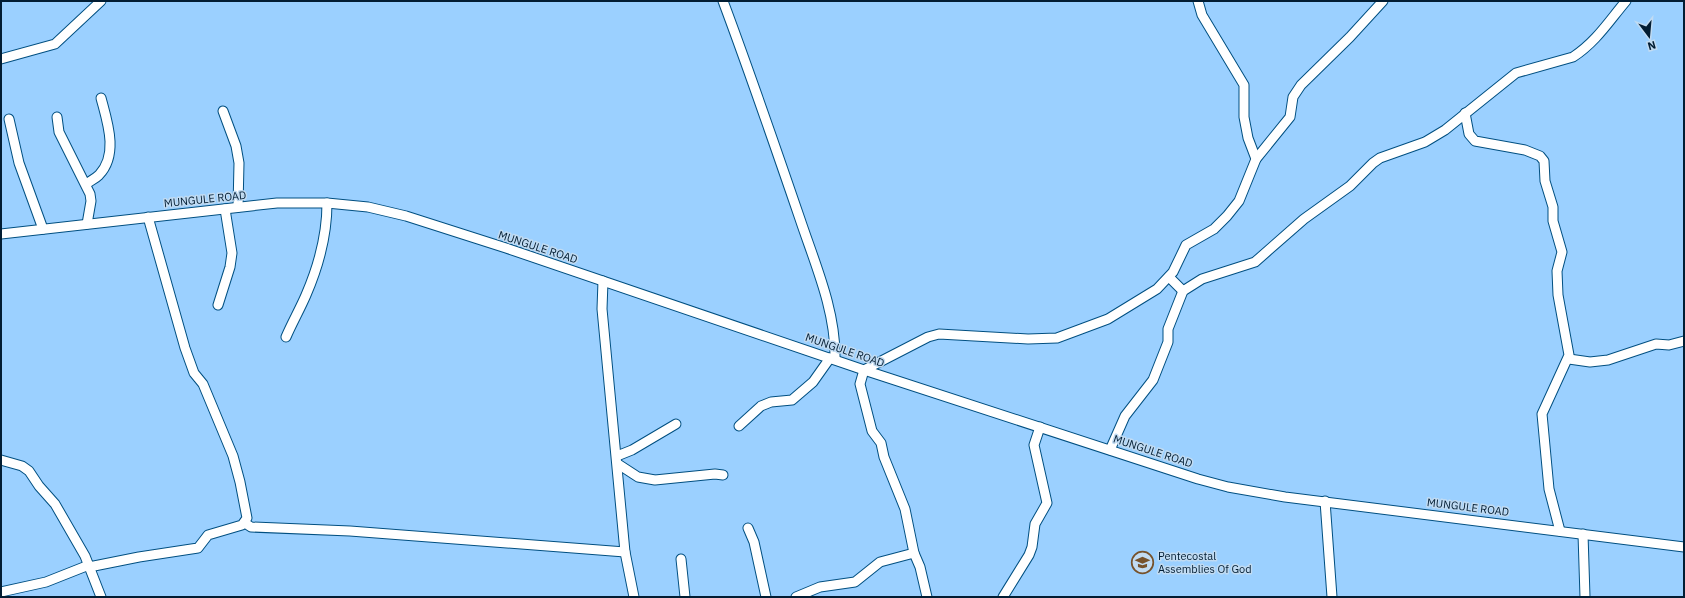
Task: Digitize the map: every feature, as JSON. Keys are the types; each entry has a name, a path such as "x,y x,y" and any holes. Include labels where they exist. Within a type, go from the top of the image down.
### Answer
{"street":[{"path":"1,59 54,44 101,1"},
{"path":"723,1 779,157 829,308 835,342 832,359 813,382 792,400 771,402 761,406 739,426"},
{"path":"1198,1 1202,15 1244,85 1244,118 1248,138 1256,159"},
{"path":"926,597 920,567 914,553 905,509 884,457 880,443 872,431 860,384 864,370 928,337 939,334 1028,339 1057,338 1108,319 1157,289 1169,276 1186,245 1214,228 1227,216 1239,201 1256,159 1290,117 1293,97 1301,85 1350,37 1383,1"},
{"path":"1110,450 1125,416 1149,386 1158,369 1168,342 1168,329 1183,291 1202,279 1255,262 1304,219 1350,186 1373,163 1380,158 1425,142 1445,130 1516,73 1573,57 1597,38 1626,1"},
{"path":"86,184 99,175 109,154 110,134 101,98"},
{"path":"223,111 236,146 239,163 238,207"},
{"path":"1465,113 1468,134 1475,141 1525,150 1540,156 1544,161 1545,182 1553,207 1553,221 1562,252 1557,272 1558,295 1569,359 1547,401 1542,414 1549,490 1560,531"},
{"path":"57,117 58,132 86,184 91,201 87,224"},
{"path":"9,119 19,163 43,229"},
{"path":"286,337 306,294 322,250 326,232 327,202"},
{"name":"MUNGULE ROAD","path":"1,234 277,203 327,202 368,207 406,216 864,370 1228,487 1325,501 1684,547"},
{"path":"218,305 230,267 232,253 225,209"},
{"path":"148,217 164,280 187,354 194,373 202,384 236,465 247,518 245,523"},
{"path":"1169,276 1183,291"},
{"path":"603,281 602,309 625,552 634,597"},
{"path":"1569,359 1590,362 1608,360 1656,344 1669,345 1684,341"},
{"path":"617,460 676,424"},
{"path":"1003,597 1029,556 1032,547 1035,524 1047,503 1034,445 1040,427"},
{"path":"1,460 22,466 29,471 61,513 89,566 101,597"},
{"path":"617,460 638,477 656,480 715,474 723,475"},
{"path":"1325,501 1332,597"},
{"path":"245,523 251,527 350,531 625,552"},
{"path":"1,592 46,582 89,566 198,548 208,535 245,523"},
{"path":"748,528 754,542 766,597"},
{"path":"1583,534 1585,597"},
{"path":"796,597 820,587 855,582 880,562 914,553"},
{"path":"681,560 685,597"}],"place":[{"name":"Pentecostal Assemblies Of God","path":"1143,562"}]}
